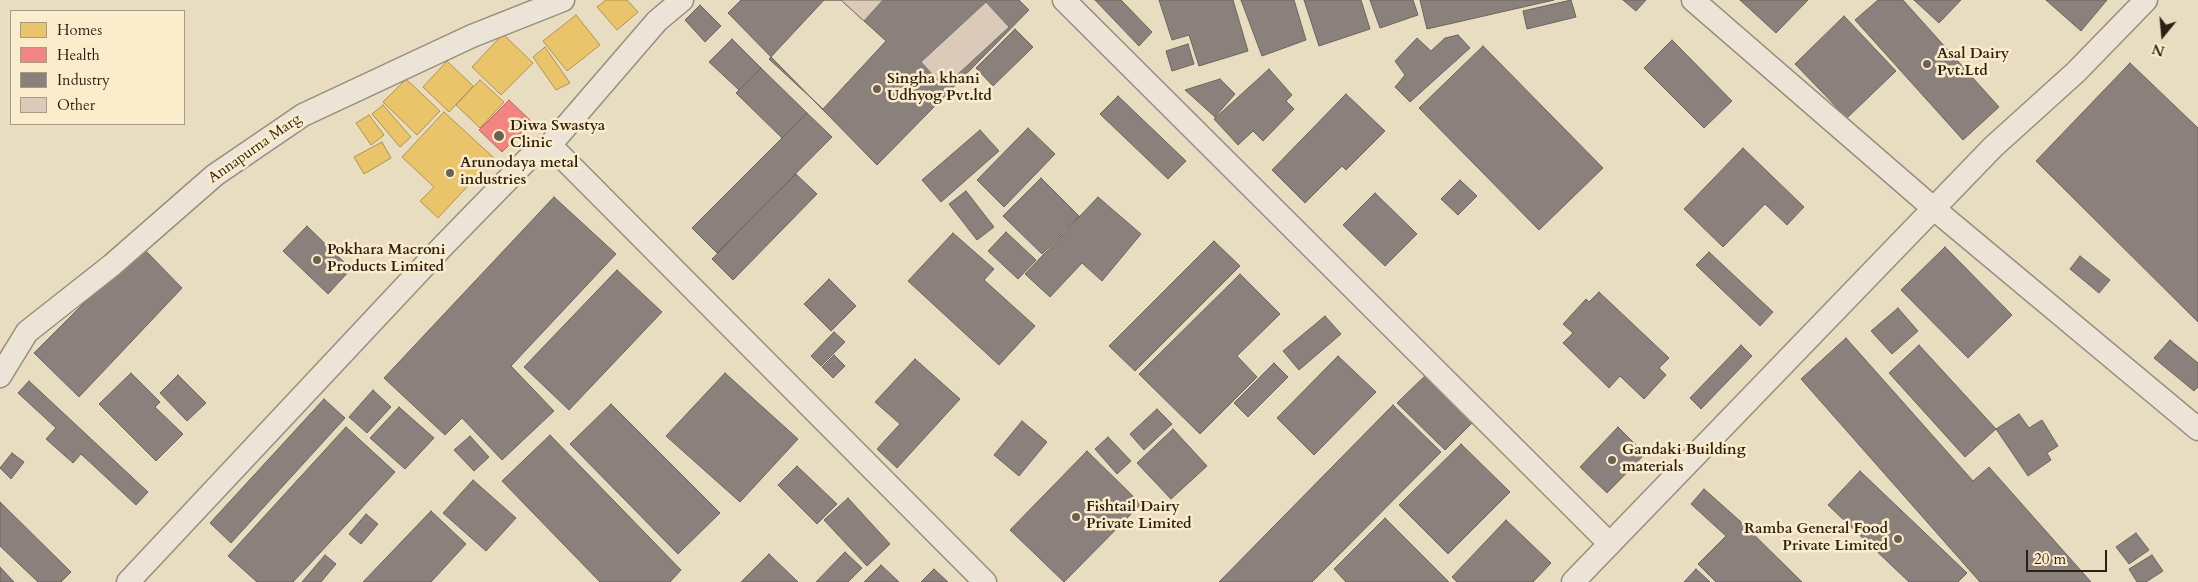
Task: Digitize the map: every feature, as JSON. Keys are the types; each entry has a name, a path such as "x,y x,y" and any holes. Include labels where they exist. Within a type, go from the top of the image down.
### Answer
{"street":[{"name":"Annapurna Marg","path":"0,376 27,332 112,265 216,175 303,115 472,36 563,0"},
{"path":"136,580 444,245 528,159 550,145 657,22 682,0"},
{"path":"1064,0 1610,544"},
{"path":"1693,0 1934,208 2198,429"},
{"path":"1573,582 1993,147 2076,72 2146,0"},
{"path":"550,145 985,582"}],"building: Homes":[{"path":"606,0 627,0 638,12 617,30 597,7"},
{"path":"576,15 600,45 567,71 543,41"},
{"path":"503,34 533,63 501,95 472,67"},
{"path":"545,47 570,83 556,90 533,57"},
{"path":"447,61 473,86 449,112 423,87"},
{"path":"406,79 440,111 417,135 383,102"},
{"path":"480,80 504,102 480,128 456,105"},
{"path":"383,105 411,137 400,147 372,114"},
{"name":"Arunodaya metal industries","path":"444,112 494,158 438,218 420,201 434,187 402,157"},
{"path":"369,115 384,135 371,145 356,123"},
{"path":"382,142 391,158 364,174 354,157"}],"building: Health":[{"path":"509,100 532,122 502,152 479,130"}],"building: Industry":[{"name":"Singha khani Udhyog Pvt.ltd","path":"741,0 1019,0 1029,10 877,165 728,13"},
{"path":"824,0 841,0 886,41 823,109 769,59"},
{"path":"1095,0 1121,0 1152,32 1139,46"},
{"path":"1159,0 1233,0 1248,51 1199,66 1189,35 1172,40"},
{"path":"1241,0 1294,0 1306,40 1262,56"},
{"path":"1304,0 1361,0 1370,29 1319,46"},
{"path":"1370,0 1413,0 1418,15 1380,28"},
{"path":"1420,0 1554,0 1427,29"},
{"path":"1571,0 1576,17 1527,29 1523,11"},
{"path":"1623,0 1646,0 1636,11"},
{"path":"1740,0 1808,0 1776,33"},
{"name":"Asal Dairy Pvt.Ltd","path":"1878,0 1903,0 1999,107 1963,140 1855,20"},
{"path":"1914,0 1961,0 1939,23"},
{"path":"2046,0 2107,0 2081,31"},
{"path":"700,5 721,26 705,42 685,20"},
{"path":"1844,16 1896,71 1847,118 1795,64"},
{"path":"1015,29 1033,47 993,86 976,68"},
{"path":"1458,35 1470,48 1410,102 1395,87 1405,75 1395,61 1417,38 1431,51 1445,38"},
{"path":"732,39 761,68 739,90 709,62"},
{"path":"1672,40 1732,101 1704,128 1644,68"},
{"path":"1188,44 1194,64 1172,71 1166,51"},
{"path":"1483,46 1603,168 1539,230 1419,108"},
{"path":"2130,63 2198,128 2198,322 2036,161"},
{"path":"761,68 807,113 782,138 736,93"},
{"path":"1269,69 1292,95 1286,101 1294,109 1263,141 1253,131 1238,145 1214,119"},
{"path":"1220,79 1235,94 1215,117 1185,90"},
{"path":"1346,94 1385,131 1346,170 1342,166 1305,203 1272,170"},
{"path":"1118,96 1186,161 1168,179 1100,114"},
{"path":"807,113 832,137 717,253 692,228"},
{"path":"1028,128 1055,154 1004,207 977,180"},
{"path":"980,130 999,151 941,202 922,180"},
{"path":"1743,148 1804,207 1787,225 1765,204 1723,247 1684,209"},
{"path":"796,174 817,194 733,280 712,259"},
{"path":"1041,178 1079,216 1042,254 1003,216"},
{"path":"1460,180 1477,196 1458,215 1441,199"},
{"path":"966,191 994,227 977,240 949,204"},
{"path":"1375,193 1417,234 1385,266 1343,225"},
{"path":"554,197 616,254 511,366 554,411 502,460 462,418 445,435 384,378"},
{"path":"1098,197 1141,234 1102,281 1082,263 1050,297 1025,274"},
{"name":"Pokhara Macroni Products Limited","path":"307,226 351,269 328,294 283,251"},
{"path":"1006,232 1036,260 1018,279 988,251"},
{"path":"953,233 994,269 984,280 1035,326 999,365 908,281"},
{"path":"1214,241 1240,266 1135,371 1109,346"},
{"path":"141,246 182,288 79,397 34,353"},
{"path":"1945,247 2012,315 1968,358 1901,290"},
{"path":"1709,252 1773,312 1760,326 1696,265"},
{"path":"2080,256 2110,280 2099,293 2070,269"},
{"path":"617,270 662,312 569,410 524,367"},
{"path":"1240,274 1280,314 1237,356 1257,377 1200,434 1139,374"},
{"path":"829,279 856,306 831,331 804,304"},
{"path":"1599,292 1669,358 1659,368 1666,375 1644,399 1620,376 1609,388 1563,343 1573,333 1563,324 1586,299 1589,302"},
{"path":"1898,308 1918,331 1892,354 1871,331"},
{"path":"1325,316 1341,334 1299,370 1283,351"},
{"path":"834,332 845,342 821,366 811,356"},
{"path":"1846,338 1973,481 1989,467 2091,582 1980,582 1801,379"},
{"path":"2170,340 2198,363 2198,387 2194,391 2154,358"},
{"path":"1741,345 1752,356 1701,409 1690,398"},
{"path":"1919,345 1996,429 1965,457 1889,373"},
{"path":"834,355 845,366 833,378 822,367"},
{"path":"1338,356 1376,392 1314,455 1277,418"},
{"path":"915,359 960,399 897,468 877,449 900,424 875,402"},
{"path":"1274,363 1288,377 1248,417 1234,403"},
{"path":"1430,371 1477,418 1445,450 1397,403"},
{"path":"131,373 160,402 155,407 183,434 156,461 99,404"},
{"path":"725,373 798,439 740,502 666,436"},
{"path":"178,375 206,403 187,421 160,393"},
{"path":"29,381 148,492 136,505 81,454 73,463 46,439 56,428 18,393"},
{"path":"373,390 391,407 367,433 349,417"},
{"path":"324,399 345,418 231,543 210,523"},
{"path":"611,404 720,513 678,554 570,444"},
{"path":"1393,405 1441,452 1312,582 1219,582"},
{"path":"399,407 434,438 405,469 370,438"},
{"path":"1157,409 1172,424 1144,450 1130,434"},
{"path":"2019,414 2029,428 2042,420 2058,446 2047,453 2051,460 2028,476 1996,429"},
{"path":"1022,421 1047,442 1019,476 994,455"},
{"path":"346,427 395,472 293,582 257,582 228,556"},
{"name":"Gandaki Building materials","path":"1618,427 1645,454 1607,493 1580,467"},
{"path":"1173,429 1207,466 1171,499 1137,463"},
{"path":"550,435 681,570 670,582 600,582 502,481"},
{"path":"470,436 489,457 474,471 454,450"},
{"path":"1108,437 1131,461 1117,474 1095,449"},
{"path":"1461,444 1510,492 1448,554 1399,505"},
{"name":"Fishtail Dairy Private Limited","path":"1087,451 1141,504 1064,582 1010,530"},
{"path":"12,453 24,462 11,479 0,468"},
{"path":"797,466 837,504 817,524 778,485"},
{"name":"Ramba General Food Private Limited","path":"1860,471 1967,573 1958,582 1909,582 1828,505"},
{"path":"473,480 516,518 486,551 443,513"},
{"path":"1704,489 1740,521 1802,582 1716,582 1698,564 1726,536 1691,504"},
{"path":"848,498 890,544 867,566 824,520"},
{"path":"0,502 71,572 61,582 38,582 0,546"},
{"path":"431,511 466,544 431,582 363,582"},
{"path":"366,514 378,524 361,544 349,534"},
{"path":"1385,518 1449,582 1346,582 1334,569"},
{"path":"1506,520 1551,563 1533,582 1457,582 1452,577"},
{"path":"2136,533 2149,550 2129,564 2116,547"},
{"path":"845,552 862,568 848,582 816,582"},
{"path":"769,554 798,582 741,582"},
{"path":"325,555 336,564 321,582 302,582"},
{"path":"2152,555 2163,571 2146,582 2137,582 2129,569"},
{"path":"881,565 899,582 864,582"},
{"path":"0,567 14,582 0,582"},
{"path":"934,569 948,582 921,582"},
{"path":"1696,569 1710,582 1684,582"}],"building: Other":[{"path":"841,0 883,0 864,21"},
{"path":"986,2 1009,27 944,87 921,62"}],"place":[{"name":"Asal Dairy Pvt.Ltd","path":"1927,64"},
{"name":"Singha khani Udhyog Pvt.ltd","path":"877,89"},
{"name":"Diwa Swastya Clinic","path":"499,136"},
{"name":"Arunodaya metal industries","path":"450,173"},
{"name":"Pokhara Macroni Products Limited","path":"317,260"},
{"name":"Gandaki Building materials","path":"1612,460"},
{"name":"Fishtail Dairy Private Limited","path":"1076,517"},
{"name":"Ramba General Food Private Limited","path":"1898,539"}]}
